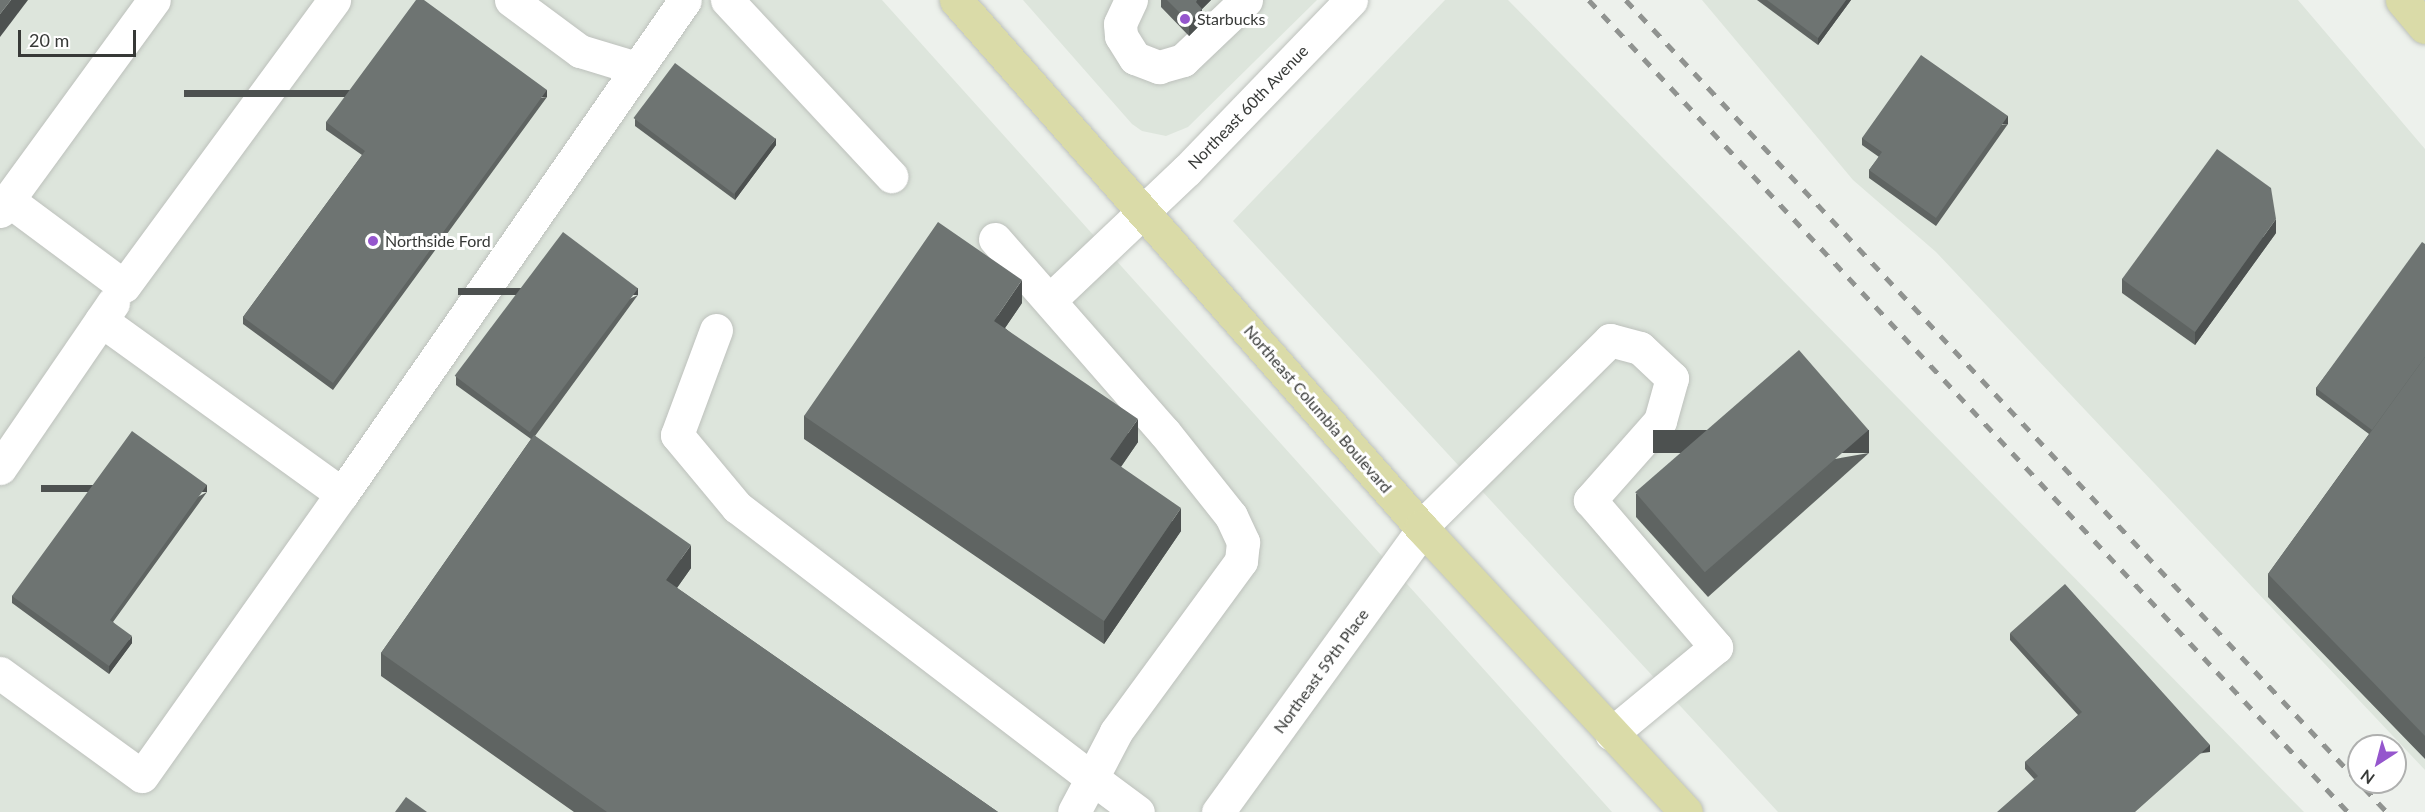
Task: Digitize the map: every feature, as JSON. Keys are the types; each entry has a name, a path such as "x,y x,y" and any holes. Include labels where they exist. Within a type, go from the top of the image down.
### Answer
{"main road":[{"name":"Northeast Columbia Boulevard","path":"956,0 1422,528 1611,734 1686,812"}],"street":[{"path":"124,286 4,206 154,0"},
{"path":"0,468 124,286 334,0"},
{"path":"512,0 580,51 636,68"},
{"path":"0,673 142,776 342,494 685,0"},
{"path":"727,0 891,176"},
{"path":"1131,0 1124,11 1121,36 1135,58 1159,67 1183,60 1246,0"},
{"name":"Northeast 60th Avenue","path":"1051,299 1144,212 1351,0"},
{"path":"995,239 1051,299 1232,516 1243,542 1241,561 1116,732 1074,812"},
{"path":"101,320 342,494"},
{"path":"716,330 677,435 737,507 1138,812"},
{"name":"Northeast 59th Place","path":"1218,812 1422,528 1610,340 1640,348 1672,378 1660,421 1590,500 1716,647 1611,734"}],"shaded area":[{"path":"0,0 882,0 1612,812 0,812"},
{"path":"1023,0 1317,0 1188,127 1166,136 1142,131 1132,124"},
{"path":"1445,0 1508,0 2304,812 1778,812 1233,221"},
{"path":"1702,0 2298,0 2425,149 2425,770 2407,751 2407,734 2391,734 1936,252 1853,180"}],"building":[{"path":"0,0 11,0 0,14"},
{"name":"Northside Ford","path":"416,0 424,0 547,90 333,383 243,317 365,151 326,122"},
{"path":"1167,0 1197,0 1196,2 1202,9 1189,22"},
{"path":"1767,0 1846,0 1818,38"},
{"path":"1921,55 2008,116 1936,218 1869,170 1882,152 1862,138"},
{"path":"675,63 776,139 734,194 633,118"},
{"path":"2217,149 2271,188 2276,219 2195,332 2122,279"},
{"path":"938,222 1022,280 994,321 1138,419 1110,459 1181,508 1104,621 804,416"},
{"path":"563,232 638,289 530,432 455,376"},
{"path":"2422,242 2425,244 2425,357 2372,430 2316,388"},
{"path":"1799,350 1869,430 1705,572 1635,492"},
{"path":"2425,357 2425,736 2268,574"},
{"path":"132,431 207,485 110,620 132,636 109,666 12,596"},
{"path":"534,435 691,545 666,580 998,812 607,812 381,653"},
{"path":"2065,584 2210,745 2135,812 1997,812 2038,776 2025,762 2082,712 2010,633"},
{"path":"406,797 427,812 395,812"}],"railway":[{"path":"1589,0 2348,812"},
{"path":"1626,0 2387,812"}],"place":[{"name":"Starbucks","path":"1185,19"},
{"name":"Northside Ford","path":"373,241"}]}
